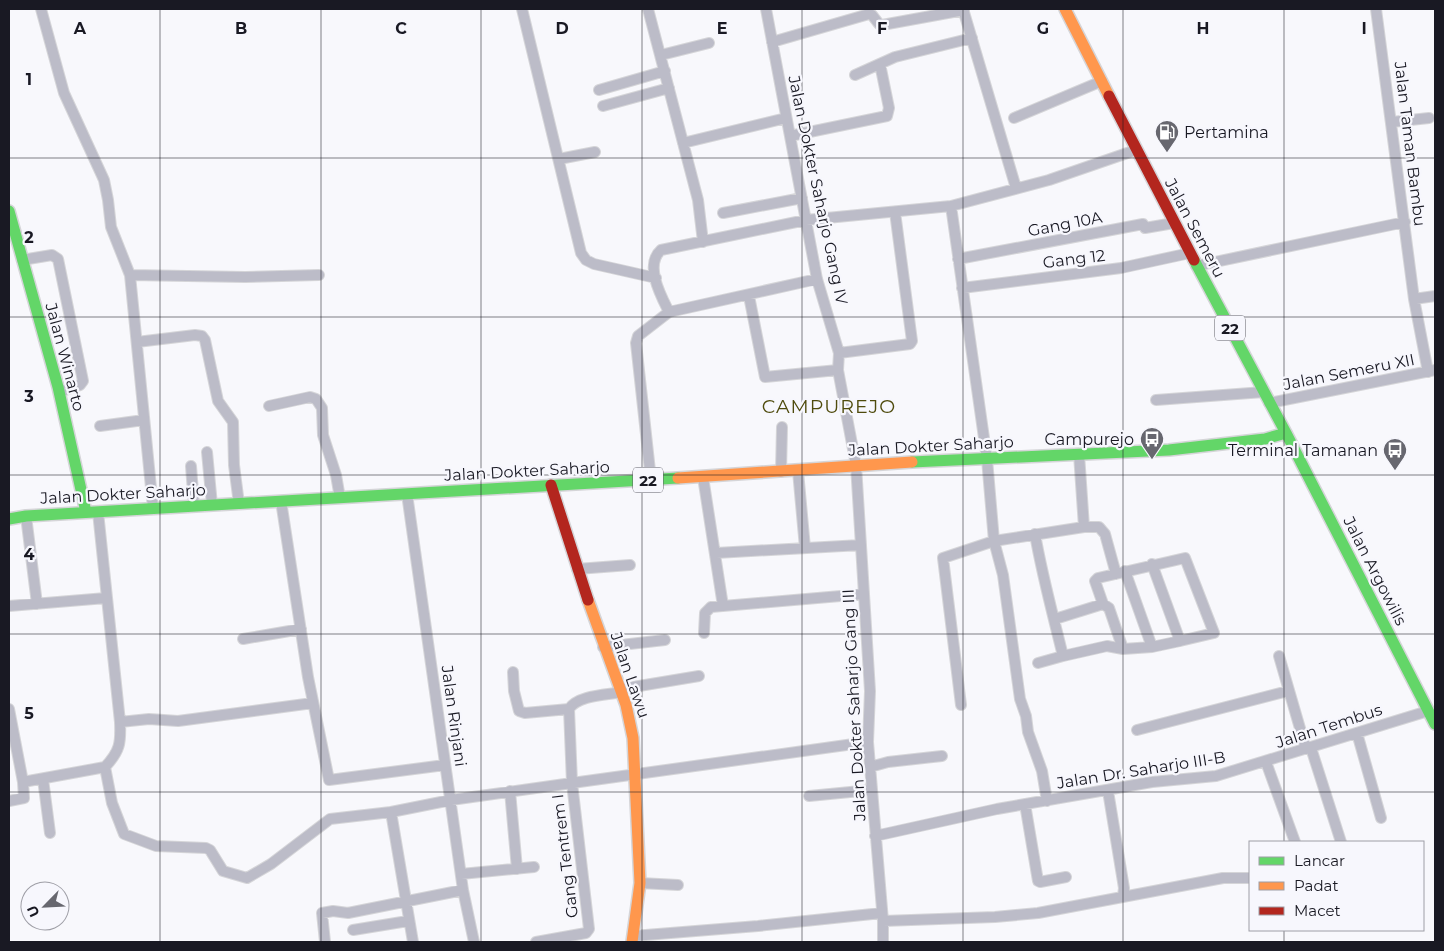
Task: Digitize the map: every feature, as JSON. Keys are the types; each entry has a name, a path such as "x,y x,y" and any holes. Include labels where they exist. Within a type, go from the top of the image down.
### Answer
{"main road":[{"name":"Jalan Semeru","path":"1064,9 1196,266 1286,434"},
{"name":"Jalan Winarto","path":"9,211 92,512"},
{"name":"Jalan Dokter Saharjo","path":"9,519 26,516 153,508 798,471 856,465 1169,450 1265,439 1286,434"},
{"name":"Jalan Argowilis","path":"1286,434 1435,724"},
{"name":"Jalan Lawu","path":"551,485 576,569 603,647 621,690 633,738 640,883 633,939"}],"street":[{"path":"41,9 64,93 104,180 111,227 130,275 153,508"},
{"path":"522,9 581,253 586,260 656,278"},
{"path":"648,9 698,200 703,242"},
{"name":"Jalan Dokter Saharjo Gang IV","path":"766,9 818,279 839,353 838,370 856,465"},
{"path":"772,42 869,14 879,24 882,24 963,9 1016,188"},
{"name":"Jalan Taman Bambu","path":"1376,9 1414,299 1431,371"},
{"path":"855,75 895,57 972,38"},
{"path":"661,55 709,44"},
{"path":"790,136 887,116 889,108 880,64"},
{"path":"599,90 665,71"},
{"path":"1014,118 1102,81"},
{"path":"603,106 669,88"},
{"path":"683,143 786,118"},
{"path":"1392,122 1428,118"},
{"path":"669,312 659,293 654,269 656,255 660,250 806,220 951,206 1016,188 1136,150"},
{"path":"559,159 595,152"},
{"path":"723,213 802,198"},
{"path":"951,206 987,459 994,541 1003,575 1020,699 1026,716 1028,732 1042,771 1047,801"},
{"path":"839,353 910,344 912,341 894,212"},
{"path":"1196,266 1405,222"},
{"name":"Gang 10A","path":"958,259 1143,224 1145,228 1174,223"},
{"name":"Gang 12","path":"962,288 1121,268 1190,254"},
{"path":"22,260 52,255 58,259 83,381 80,385 59,392"},
{"path":"130,275 245,277 320,275"},
{"path":"651,480 636,339 669,312 749,296 818,279"},
{"path":"749,296 765,377 838,370"},
{"path":"1414,299 1435,296"},
{"path":"137,342 195,335 202,336 205,340 218,401 233,422 234,464 239,504"},
{"name":"Jalan Semeru XII","path":"1269,403 1431,371"},
{"path":"1156,400 1264,392"},
{"path":"269,406 310,397 316,398 321,403 323,435 336,475 340,498"},
{"path":"100,426 144,420"},
{"path":"781,472 782,427"},
{"path":"207,452 212,505"},
{"path":"1079,454 1084,527"},
{"name":"Jalan Dokter Saharjo Gang III","path":"856,465 870,691 868,742 883,917 883,942"},
{"path":"191,466 194,506"},
{"path":"798,471 805,548"},
{"path":"703,477 723,606"},
{"name":"Jalan Rinjani","path":"407,494 463,890 474,942"},
{"path":"281,502 313,703 329,780 445,765"},
{"path":"23,782 106,767 116,755 120,741 120,722 106,598 92,512"},
{"path":"26,516 37,604"},
{"path":"961,705 942,561 946,556 994,541 1084,527 1099,527 1105,534 1152,647"},
{"path":"1035,534 1043,582 1055,619 1062,656"},
{"path":"716,553 861,545"},
{"path":"1038,663 1107,646 1123,649 1152,647 1214,633 1185,558 1120,572 1098,578 1095,581 1103,604 1108,608 1123,649"},
{"path":"1152,564 1180,641"},
{"path":"576,569 630,565"},
{"path":"704,633 706,610 711,607 864,594"},
{"path":"9,606 106,598"},
{"path":"1055,619 1103,604"},
{"path":"243,639 301,629"},
{"path":"603,647 665,640"},
{"path":"1278,656 1341,841"},
{"path":"513,672 514,691 519,711 525,714 569,709"},
{"path":"572,783 569,709 572,704 580,700 621,690 699,676"},
{"path":"1137,730 1288,690"},
{"path":"120,722 178,721 313,703"},
{"path":"9,709 23,782 24,798 9,801"},
{"name":"Jalan Tembus","path":"1239,770 1428,710"},
{"path":"1357,733 1381,818"},
{"path":"106,767 112,803 124,834 156,846 206,848 210,850 223,871 247,878 271,864 330,819 391,812 510,791 868,742"},
{"path":"870,768 888,762 942,756"},
{"path":"1266,762 1294,841"},
{"name":"Jalan Dr. Saharjo III-B","path":"875,836 1025,804 1152,782 1216,776 1239,770"},
{"path":"43,779 50,833"},
{"name":"Gang Tentrem I","path":"536,942 586,933 589,929 572,783"},
{"path":"809,796 871,790"},
{"path":"510,791 517,869"},
{"path":"1108,791 1124,888 1123,896"},
{"path":"1025,804 1038,881 1042,882 1066,877"},
{"path":"391,812 412,942"},
{"path":"461,874 534,867"},
{"path":"633,939 758,926 883,917 995,917 1038,912 1223,878 1249,878"},
{"path":"640,883 678,885"},
{"path":"325,942 322,913 333,911 348,913 463,890"},
{"path":"353,930 408,921"}],"traffic: fast":[{"path":"9,211 58,387 86,512"},
{"path":"912,462 1169,450 1265,439 1286,433 1194,260"},
{"path":"1286,433 1435,724"},
{"path":"9,519 26,516 678,478"}],"traffic: slow":[{"path":"1065,9 1109,96"},
{"path":"678,478 912,462"},
{"path":"588,600 626,705 633,738 640,883 632,942"}],"traffic: jam":[{"path":"1109,96 1194,260"},
{"path":"551,485 588,600"}],"place":[{"name":"Pertamina","path":"1167,153"},
{"name":"Campurejo","path":"1152,460"},
{"name":"Terminal Tamanan","path":"1395,471"}],"district":[{"name":"CAMPUREJO","path":"829,406"}]}
